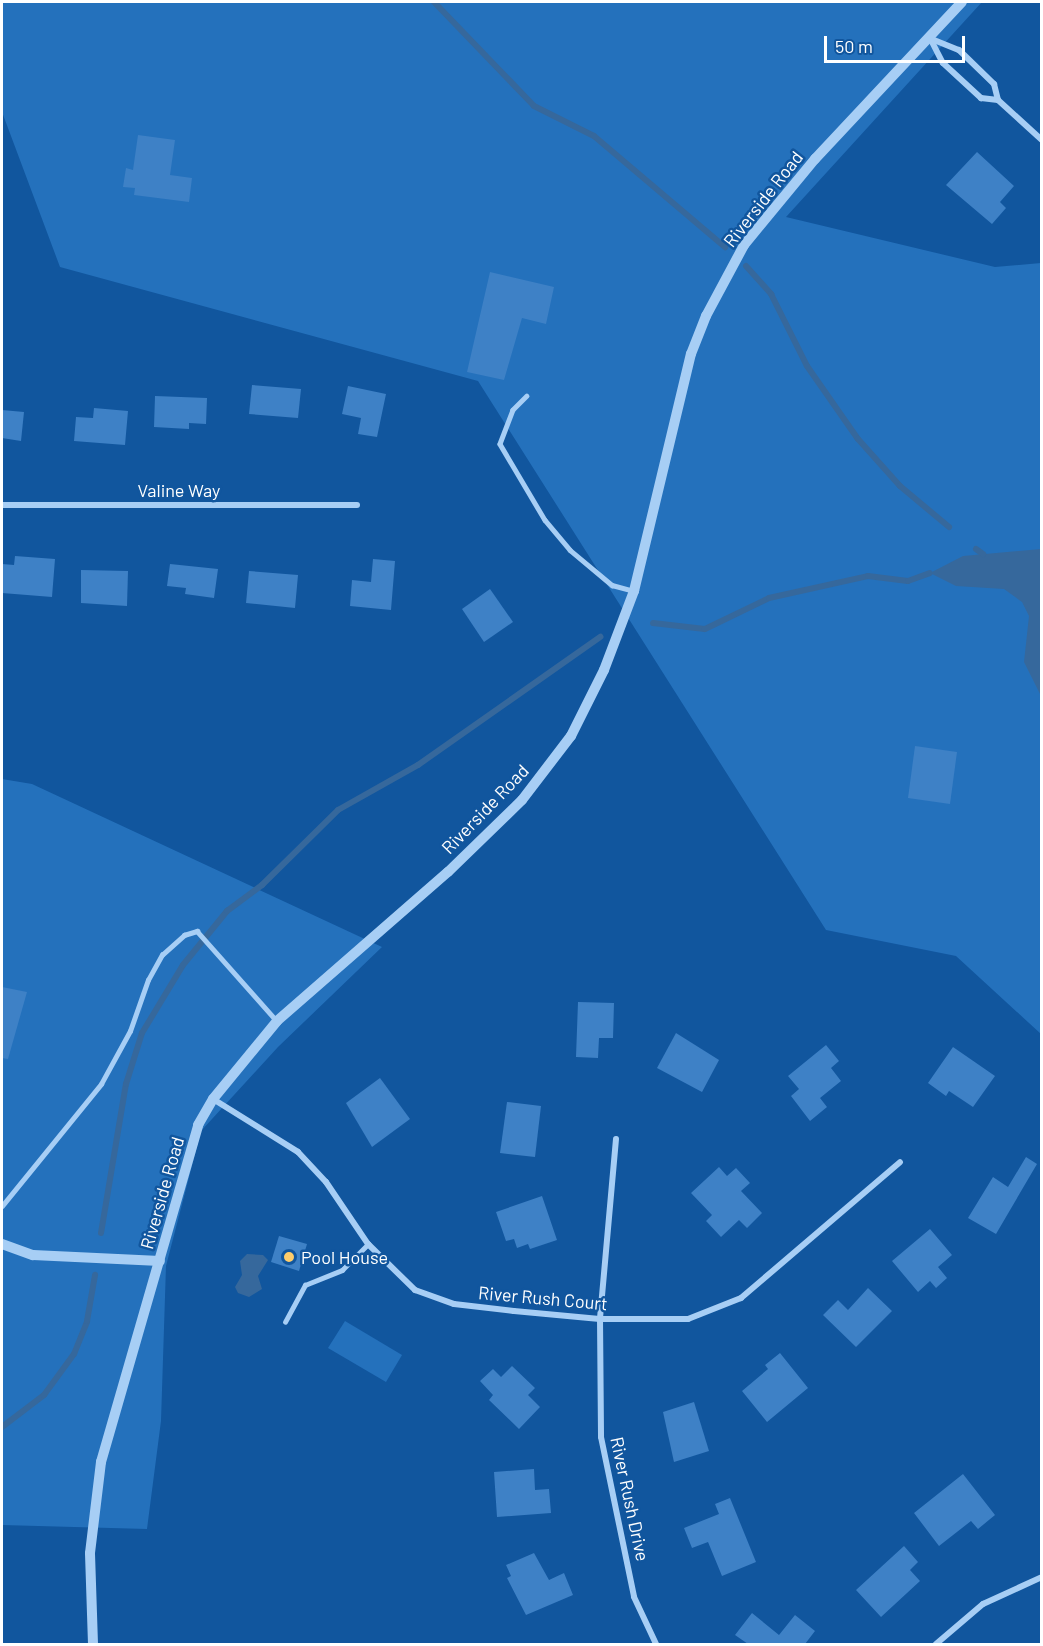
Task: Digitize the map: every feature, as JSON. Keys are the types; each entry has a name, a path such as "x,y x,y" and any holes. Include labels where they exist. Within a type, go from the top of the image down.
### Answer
{"street":[{"name":"Riverside Road","path":"93,1644 90,1553 101,1462 198,1125 213,1099 277,1021 448,872 522,800 571,736 604,670 634,591 691,354 706,316 744,245 815,159 962,2"},
{"path":"929,38 943,63 973,91 981,98 998,100"},
{"path":"929,38 959,50 994,84 998,100 1041,140"},
{"name":"Valine Way","path":"2,505 357,505"},
{"name":"River Rush Court","path":"213,1099 298,1152 326,1182 368,1245 416,1290 454,1304 600,1319 688,1319 741,1298 900,1162"},
{"name":"River Rush Drive","path":"616,1139 600,1319 601,1437 634,1597 656,1644"},
{"path":"2,1245 33,1255 160,1261"},
{"path":"936,1644 982,1604 1041,1576"}],"lane":[{"path":"527,396 513,410 500,444 545,519 570,550 612,585 634,591"},
{"path":"2,1206 101,1084 130,1031 148,980 162,955 183,935 197,932 277,1021"},
{"path":"285,1322 305,1285 342,1270 368,1245"}],"shaded area":[{"path":"2,2 982,2 786,217 995,267 1041,263 1041,1034 956,956 826,930 478,381 60,267 2,112"},
{"path":"1042,549 1041,696 1024,662 1029,616 1022,602 1004,589 956,586 930,573 963,556"},
{"path":"2,779 32,784 382,947 278,1047 201,1131 166,1266 161,1421 147,1529 2,1525"},
{"path":"247,1254 263,1255 268,1260 258,1276 262,1289 249,1297 238,1293 235,1287 242,1275 240,1261"},
{"path":"345,1321 402,1355 386,1382 328,1348"}],"building":[{"path":"138,135 175,140 170,175 192,178 189,202 134,195 135,188 123,187 126,168 133,170"},
{"path":"977,152 1014,186 1000,202 1006,208 992,224 946,185"},
{"path":"490,272 554,287 546,324 522,318 504,380 467,372"},
{"path":"252,385 301,389 298,418 249,414"},
{"path":"348,386 386,394 377,437 358,434 361,418 342,414"},
{"path":"155,396 207,398 206,424 189,423 189,429 154,427"},
{"path":"94,408 128,411 125,445 74,441 76,417 93,418"},
{"path":"2,410 24,412 21,441 2,438"},
{"path":"15,556 55,559 52,597 2,593 2,564 14,565"},
{"path":"373,559 395,561 391,610 350,606 352,580 371,582"},
{"path":"170,564 218,569 214,598 185,594 186,588 167,586"},
{"path":"81,570 128,571 127,606 81,603"},
{"path":"249,571 298,575 295,608 246,603"},
{"path":"490,589 513,622 484,642 462,609"},
{"path":"915,746 957,752 950,804 908,798"},
{"path":"2,987 27,992 8,1059 2,1058"},
{"path":"578,1002 614,1003 613,1038 599,1038 598,1058 576,1057"},
{"path":"676,1033 719,1060 702,1092 657,1068"},
{"path":"826,1045 839,1061 831,1068 841,1081 820,1098 827,1107 810,1121 791,1096 799,1089 788,1076"},
{"path":"953,1047 995,1076 973,1107 949,1091 946,1096 928,1083"},
{"path":"380,1078 410,1119 372,1147 346,1103"},
{"path":"507,1102 541,1106 535,1157 500,1153"},
{"path":"1026,1157 1037,1164 996,1234 968,1218 993,1177 1008,1187"},
{"path":"719,1167 727,1176 736,1168 750,1183 741,1191 762,1213 747,1228 739,1220 721,1237 706,1221 712,1215 691,1193"},
{"path":"542,1196 557,1240 530,1249 528,1244 517,1248 514,1239 506,1241 496,1212"},
{"path":"930,1229 952,1255 938,1267 947,1278 936,1288 930,1281 918,1292 892,1261"},
{"name":"Pool House","path":"279,1236 307,1244 299,1271 271,1262"},
{"path":"868,1288 892,1311 856,1347 823,1315 838,1300 848,1310"},
{"path":"780,1353 808,1388 767,1422 742,1391 768,1369 765,1365"},
{"path":"512,1366 535,1388 528,1395 540,1407 519,1429 489,1400 493,1395 480,1381 493,1369 501,1377"},
{"path":"694,1402 709,1451 674,1462 663,1412"},
{"path":"534,1469 535,1490 549,1489 551,1513 497,1517 494,1472"},
{"path":"963,1474 995,1515 978,1529 971,1521 939,1546 914,1513"},
{"path":"730,1498 756,1562 722,1576 708,1542 692,1548 684,1528 719,1514 715,1504"},
{"path":"904,1546 918,1562 910,1570 920,1581 881,1617 856,1590"},
{"path":"534,1553 549,1580 564,1573 573,1595 526,1615 507,1578 511,1576 506,1565"},
{"path":"752,1613 779,1635 795,1615 815,1631 805,1644 748,1644 735,1635"}],"waterway":[{"path":"434,2 534,106 594,136 725,247"},
{"path":"746,266 771,294 807,366 858,439 900,486 949,527"},
{"path":"976,549 983,554"},
{"path":"653,623 705,629 769,598 868,576 908,581 930,573"},
{"path":"101,1233 126,1084 142,1033 183,965 227,911 262,885 338,810 418,765 600,637"},
{"path":"2,1427 44,1395 74,1354 87,1321 95,1275"}],"place":[{"name":"Pool House","path":"289,1257"}]}
